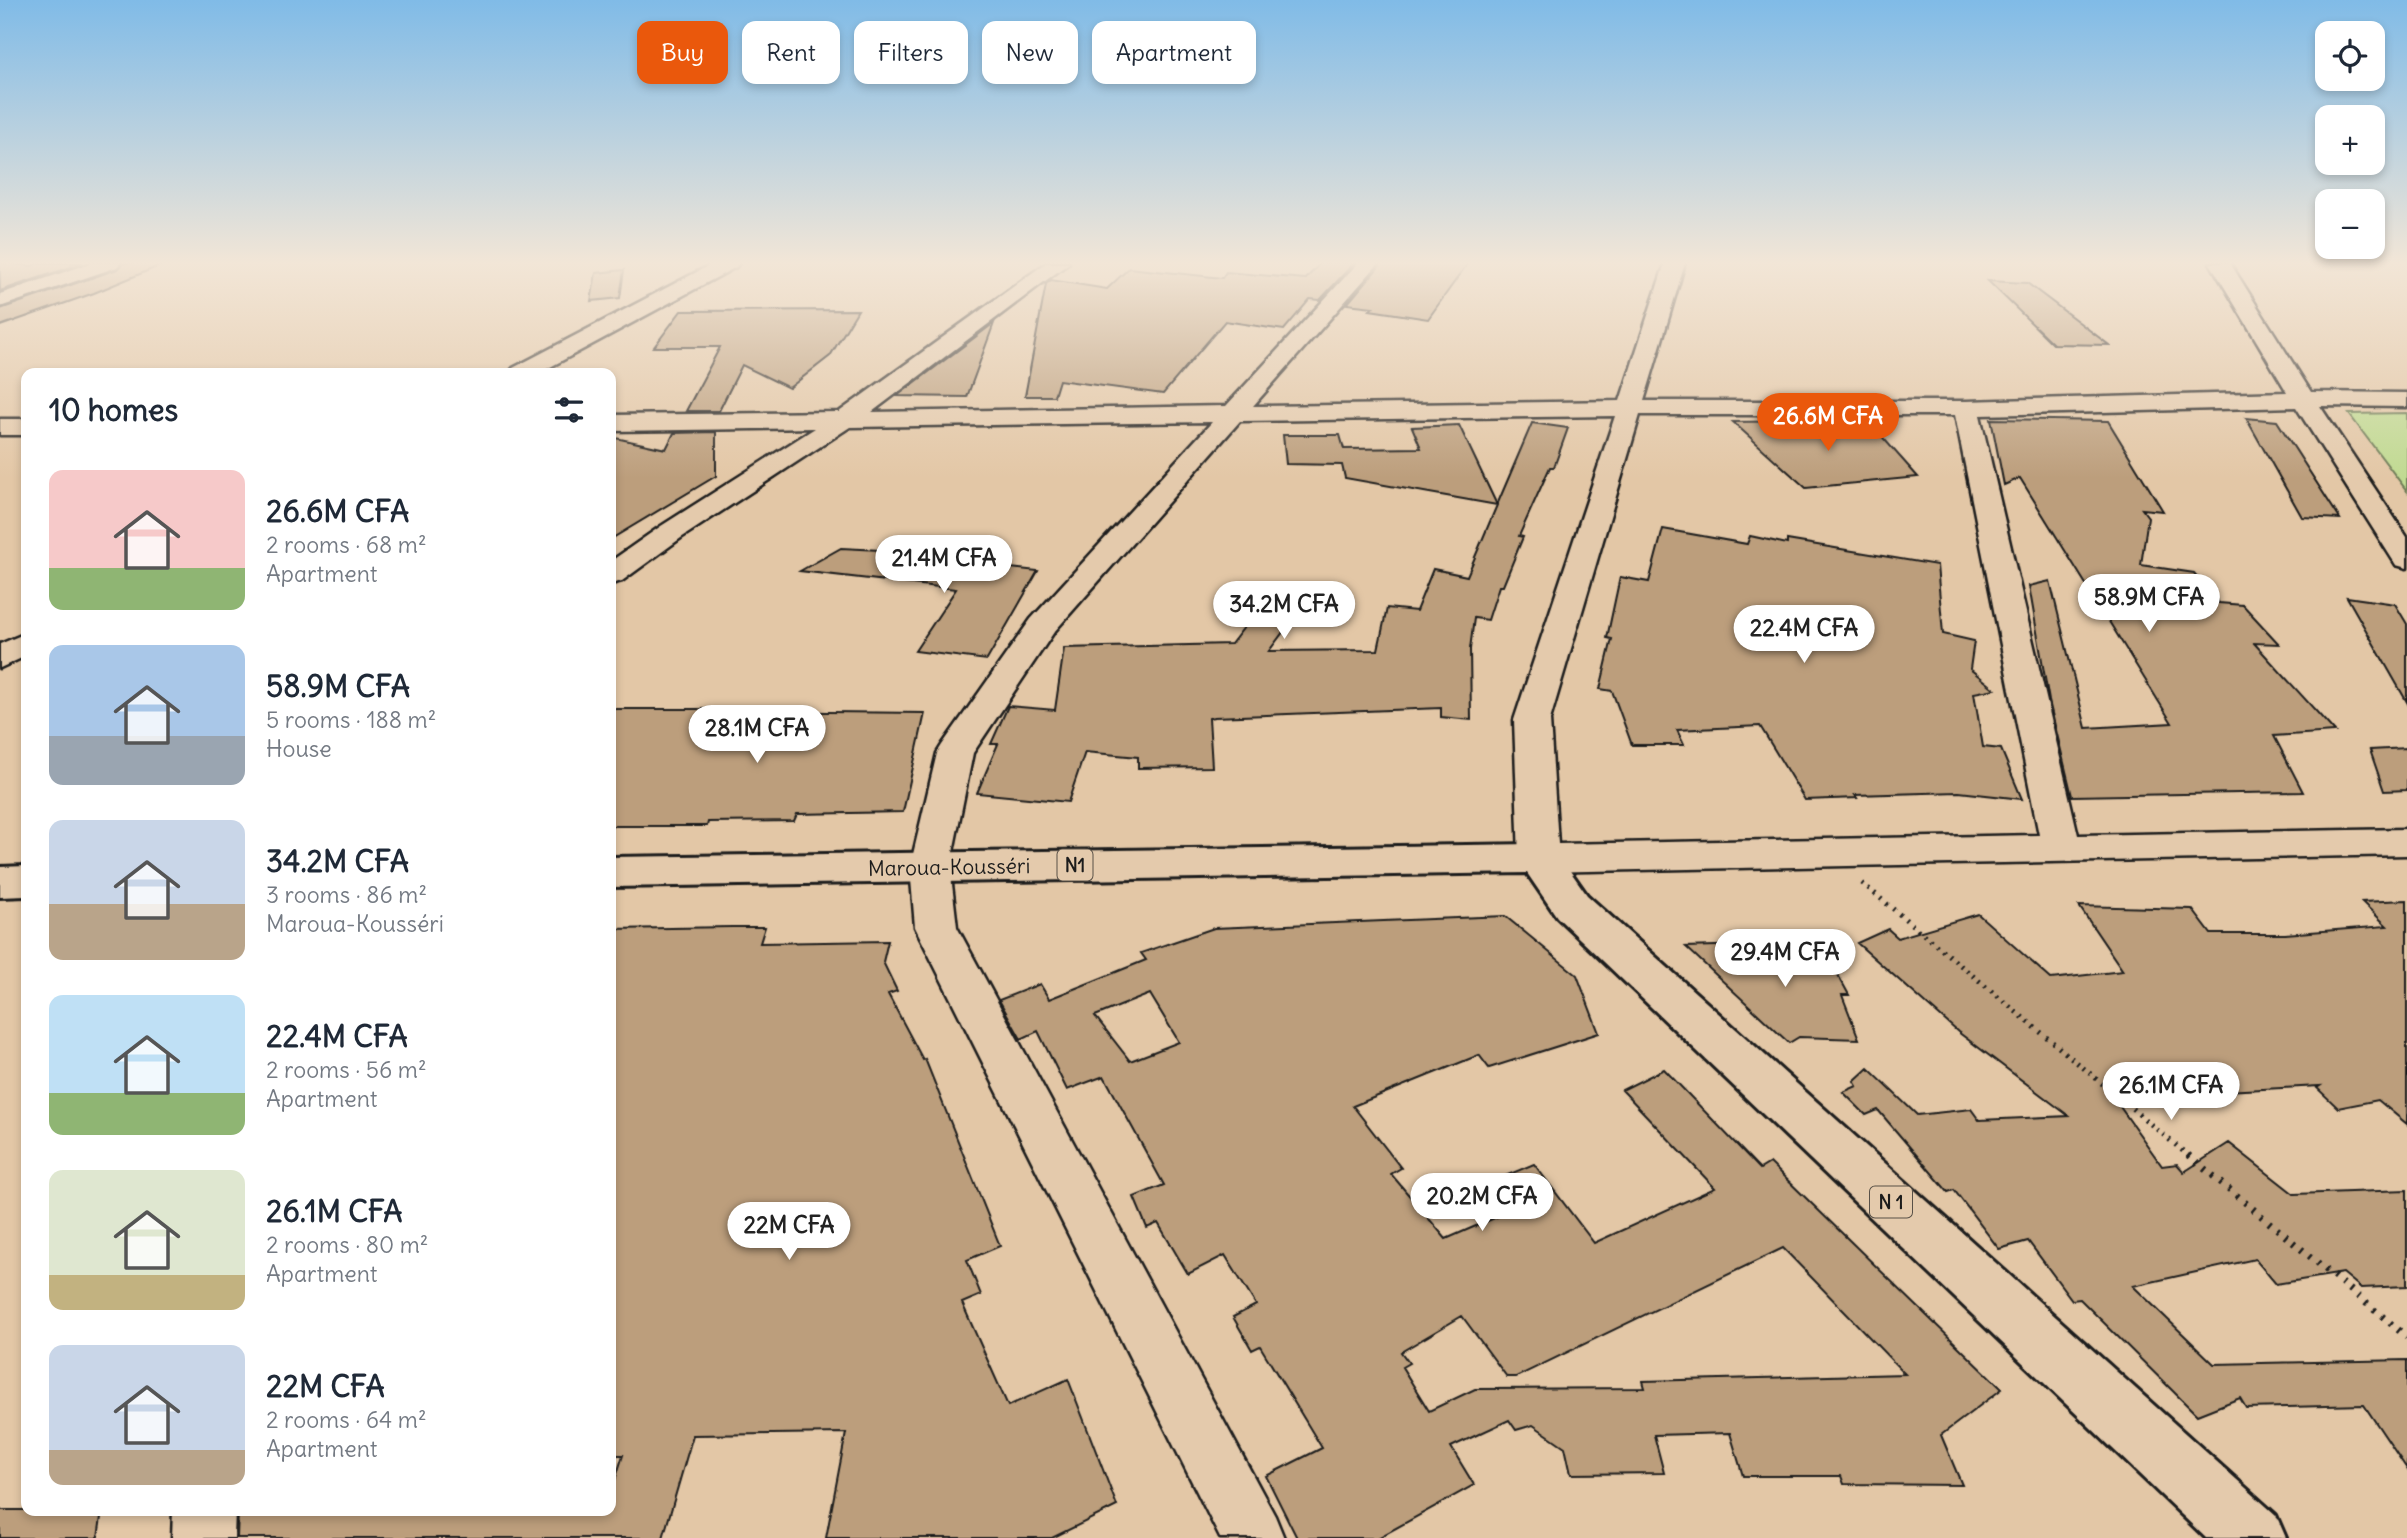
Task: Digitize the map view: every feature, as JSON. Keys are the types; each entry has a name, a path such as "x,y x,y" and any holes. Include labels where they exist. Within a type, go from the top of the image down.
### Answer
{"highway":[{"name":"Maroua-Kousséri","path":"616,872 1539,858"},
{"name":"N 1","path":"1539,858 1572,906 2253,1538"},
{"path":"0,882 21,881"}],"street":[{"path":"530,368 593,335"},
{"path":"616,572 847,418 961,335"},
{"path":"1253,1538 936,927 930,867 955,753 1042,626 1304,335"},
{"path":"1653,335 1532,720 1539,858 2407,842"},
{"path":"2263,335 2407,559"},
{"path":"616,423 1631,408 1966,408 2407,400"},
{"path":"1966,408 2061,847"},
{"path":"0,427 21,427"},
{"path":"0,658 21,646"},
{"path":"203,1538 204,1516"}],"path":[{"path":"1823,851 2407,1337"}],"green space":[{"path":"2407,413 2407,491 2349,414"}],"building":[{"path":"663,335 843,335 830,356 789,388 742,365 719,411 686,411 720,347 654,347"},
{"path":"978,335 990,335 967,397 897,396"},
{"path":"1036,335 1213,335 1163,394 1059,380 1054,396 1025,396"},
{"path":"2043,335 2095,335 2109,345 2053,344"},
{"path":"2246,418 2277,421 2340,519 2302,517"},
{"path":"1991,419 2108,421 2163,511 2142,509 2148,517 2141,565 2194,573 2219,603 2243,605 2279,644 2254,643 2335,732 2274,736 2303,792 2072,796 2049,701 2029,586 2050,581 2086,728 2172,723 2020,478 2004,485"},
{"path":"1820,421 1829,432 1877,431 1918,477 1806,488 1733,422"},
{"path":"1532,423 1568,428 1554,467 1550,467 1519,536 1523,537 1503,586 1499,586 1488,620 1474,618 1470,649 1471,720 1441,717 1441,708 1214,717 1209,718 1212,767 1138,768 1138,757 1085,752 1068,802 977,793 998,744 991,744 1008,706 1055,710 1064,648 1231,644 1268,596 1304,604 1269,651 1378,650 1387,608 1416,611 1433,569 1467,576"},
{"path":"1459,425 1497,505 1345,478 1342,465 1286,464 1283,435 1340,435 1344,449 1421,448 1412,427"},
{"path":"716,432 716,476 616,536 616,438 666,449 674,433"},
{"path":"1663,529 1747,544 1750,536 1787,544 1787,540 1937,565 1943,634 1974,641 1970,669 1995,689 1974,693 1983,747 2001,749 2022,799 1959,792 1855,795 1857,798 1805,800 1760,726 1677,730 1684,745 1632,745 1612,691 1600,689 1612,639 1607,638 1620,577 1649,582"},
{"path":"841,548 920,552 918,556 1038,571 987,660 915,651 956,589 800,571"},
{"path":"2347,597 2395,604 2407,624 2407,702"},
{"path":"616,709 925,713 903,812 797,814 794,821 708,822 707,826 616,826"},
{"path":"2407,748 2407,790 2384,791 2370,750"},
{"path":"2407,900 2407,1124 2378,1100 2338,1108 2317,1088 2320,1086 2113,1097 2162,1166 2177,1164 2184,1172 2229,1143 2294,1194 2407,1190 2407,1286 2361,1288 2343,1273 2276,1284 2255,1259 2133,1286 2214,1364 2407,1360 2407,1469 2364,1405 2246,1408 2240,1398 2197,1415 2080,1299 2072,1300 2028,1241 1999,1249 1954,1190 1948,1192 1878,1110 1866,1115 1843,1092 1857,1086 1854,1081 1868,1068 1917,1115 1971,1109 1979,1120 2069,1116 1958,1032 1857,943 1888,929 1898,938 1978,914 2051,979 2123,971 2079,906 2192,909 2211,934 2285,934 2387,926 2362,902"},
{"path":"1505,916 1577,975 1599,1033 1489,1068 1479,1055 1353,1106 1401,1168 1391,1174 1446,1239 1499,1216 1479,1187 1534,1164 1594,1243 1715,1188 1622,1090 1664,1069 1760,1169 1770,1163 2002,1389 1941,1435 1962,1485 1844,1484 1841,1476 1743,1476 1730,1433 1654,1435 1664,1473 1571,1474 1565,1447 1533,1425 1516,1430 1509,1420 1451,1447 1474,1485 1378,1538 1297,1538 1266,1476 1322,1448 1260,1346 1252,1350 1233,1317 1256,1305 1225,1255 1188,1274 1158,1223 1147,1228 1134,1197 1164,1185 1104,1076 1067,1090 1038,1031 1021,1039 999,1000 1040,984 1049,999 1146,960 1141,953 1214,928","holes":["1150,994 1179,1042 1130,1061 1095,1016","1783,1248 1905,1374 1643,1381 1645,1388 1475,1389 1429,1411 1402,1367 1409,1363 1401,1352 1462,1316 1507,1377 1516,1377"]},
{"path":"765,927 760,943 888,941 883,962 897,991 888,994 923,1060 925,1059 1000,1246 967,1260 981,1295 962,1303 1008,1406 1068,1379 1117,1506 1052,1538 826,1538 846,1433 693,1435 663,1538 237,1538 238,1516 616,1516 616,1477 623,1455 616,1455 616,929"},
{"path":"1747,945 1751,951 1824,949 1849,995 1842,995 1859,1039 1799,1037 1789,1043 1686,947"},
{"path":"0,1510 21,1510 21,1516 101,1516 98,1538 0,1538"}]}
